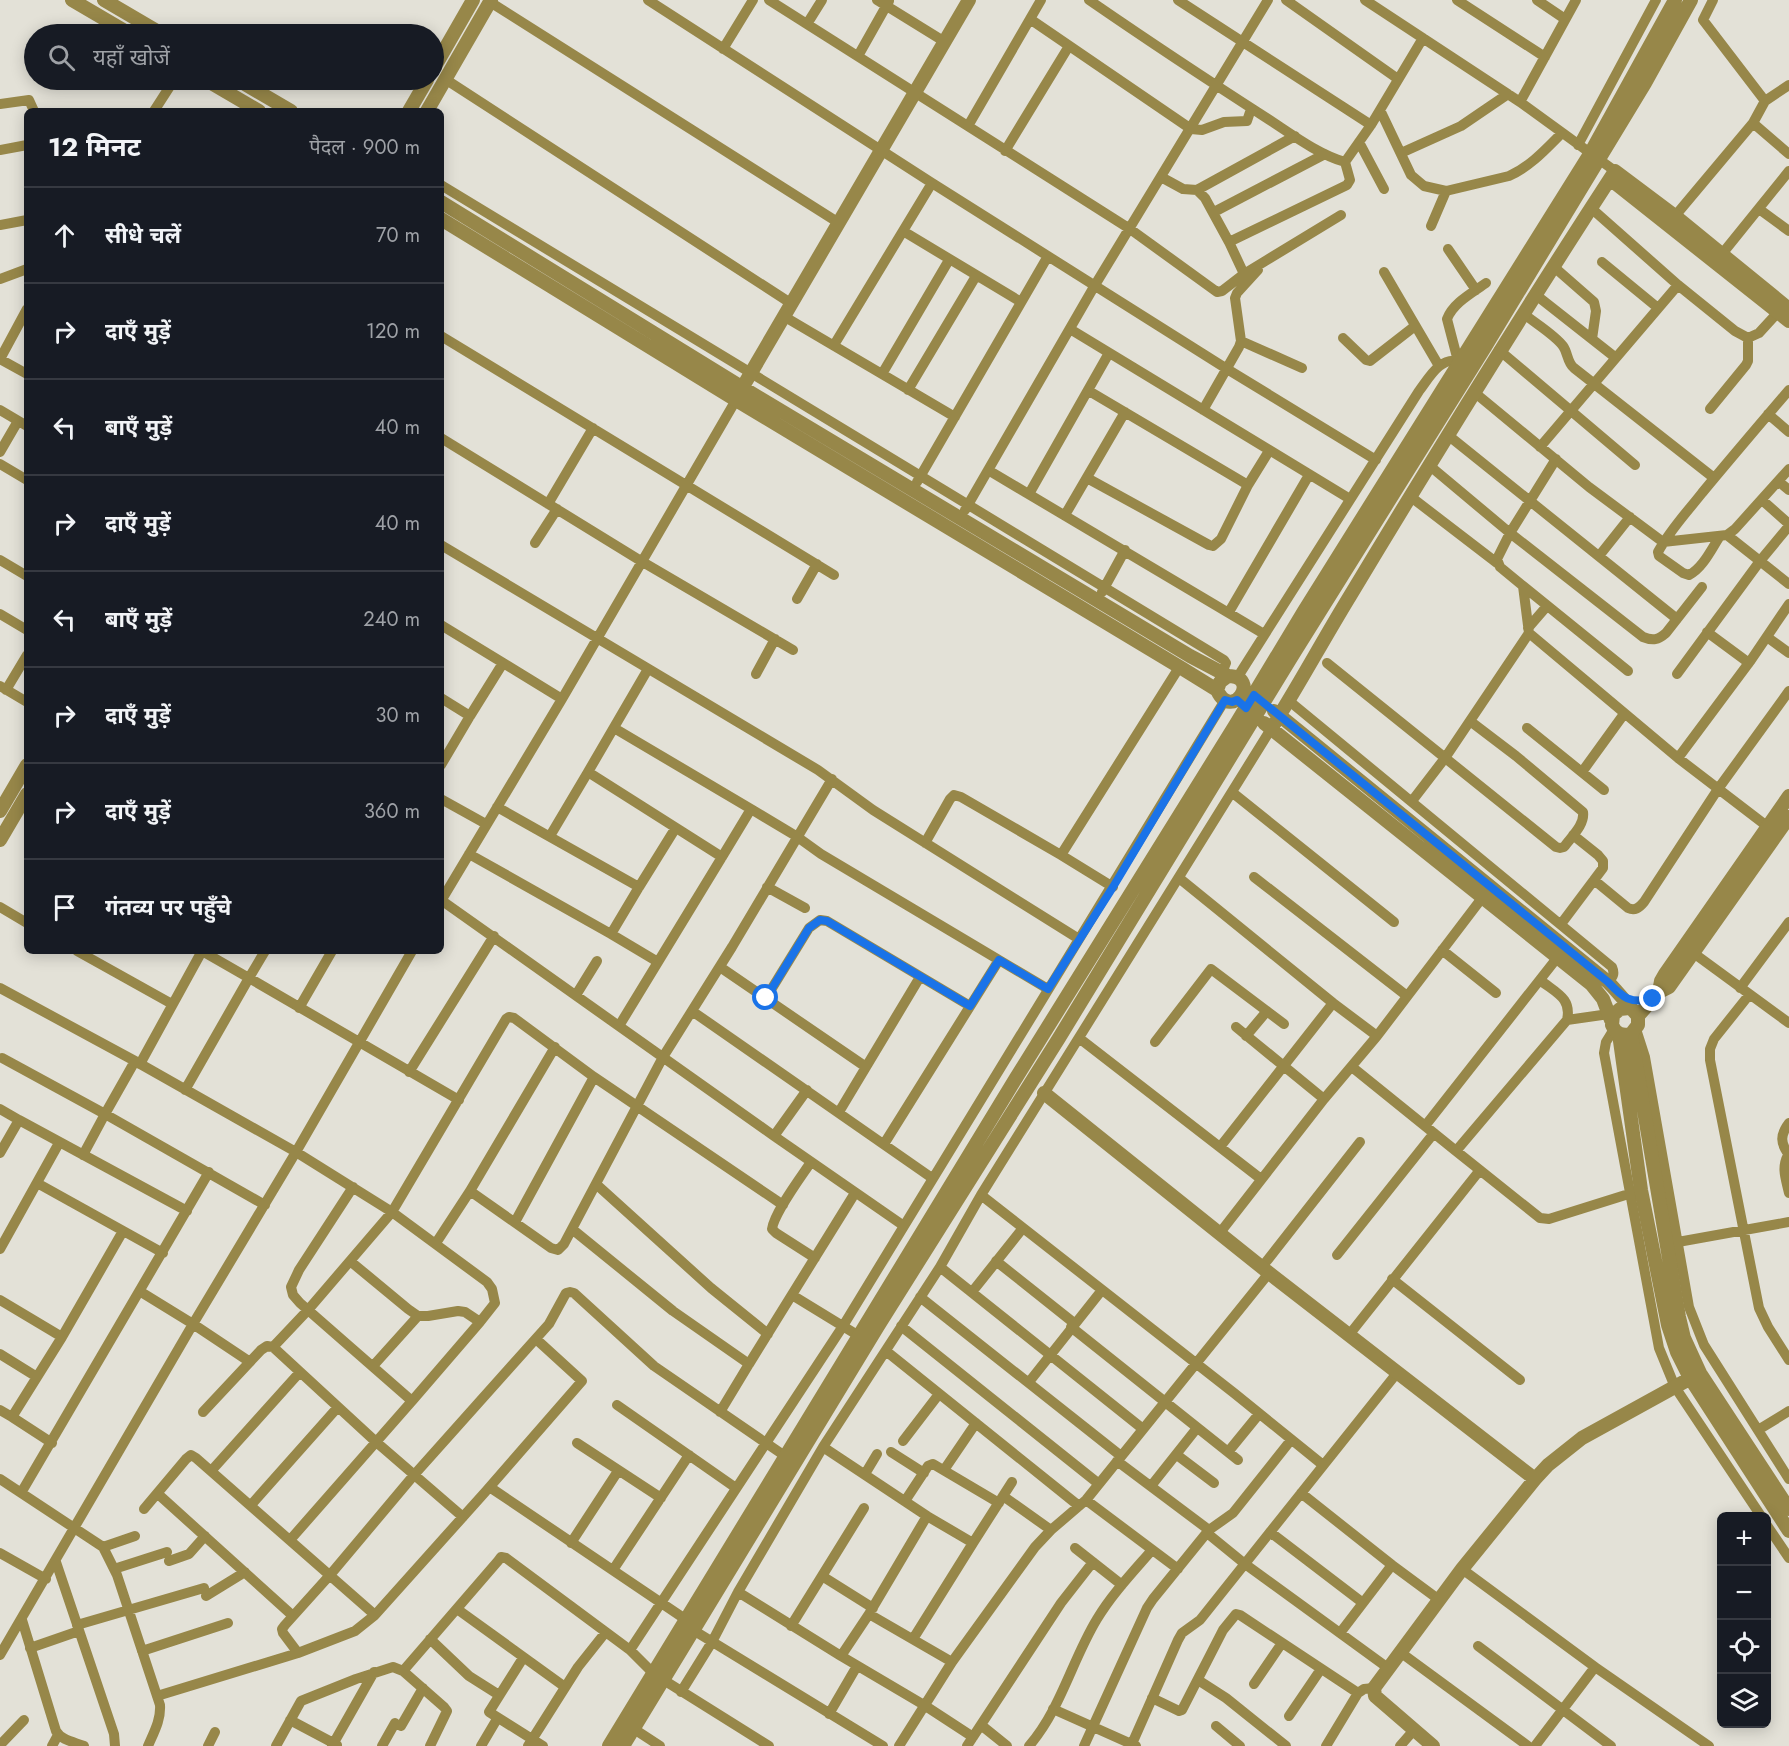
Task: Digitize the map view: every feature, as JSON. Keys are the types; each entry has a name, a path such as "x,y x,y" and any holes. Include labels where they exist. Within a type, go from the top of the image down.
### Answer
{"street":[{"path":"72,0 113,24"},
{"path":"104,0 145,24"},
{"path":"444,51 473,0"},
{"path":"648,0 932,183 1376,460"},
{"path":"723,49 753,0"},
{"path":"769,0 1130,229 1217,292 1341,215"},
{"path":"807,24 822,0"},
{"path":"444,895 562,699 969,0"},
{"path":"968,126 1041,0"},
{"path":"1089,0 1251,109 1332,159 1345,162"},
{"path":"1178,0 1371,125"},
{"path":"960,518 1095,285 1268,0"},
{"path":"1286,0 1398,79"},
{"path":"1365,0 1520,102 1594,157 1612,175 1784,309 1789,321"},
{"path":"1457,0 1545,57"},
{"path":"1537,0 1565,19"},
{"path":"1520,102 1576,0"},
{"path":"1578,145 1656,0"},
{"path":"1594,157 1675,0"},
{"path":"1241,686 1398,473 1594,157 1645,83 1691,0"},
{"path":"1713,0 1703,20 1765,101"},
{"path":"792,304 445,79 490,1 839,223"},
{"path":"858,56 885,2 945,42"},
{"path":"1030,19 1191,129 1202,130 1224,122 1244,122 1249,118 1251,109"},
{"path":"1345,162 1371,125 1423,38"},
{"path":"1005,151 1069,46"},
{"path":"1675,216 1753,123 1765,101 1789,85"},
{"path":"156,108 168,90"},
{"path":"219,90 241,107"},
{"path":"255,90 286,108"},
{"path":"411,108 421,90"},
{"path":"429,108 439,90"},
{"path":"1401,153 1461,126 1508,94"},
{"path":"0,104 29,100 33,108"},
{"path":"1380,110 1411,175 1424,186 1446,191 1509,176 1529,165 1562,133"},
{"path":"1753,123 1789,154"},
{"path":"1161,177 1183,189 1197,190 1295,136"},
{"path":"1359,142 1384,189"},
{"path":"0,150 24,146"},
{"path":"1214,212 1325,154"},
{"path":"1229,242 1347,184 1350,180 1345,162"},
{"path":"1718,259 1789,171"},
{"path":"1612,175 1675,216 1718,259"},
{"path":"681,1692 823,1447 940,1268 981,1195 1233,793 1499,350 1612,175"},
{"path":"834,345 932,183"},
{"path":"444,187 1224,660 1241,686"},
{"path":"1197,190 1214,212 1244,274"},
{"path":"1431,226 1446,191"},
{"path":"444,204 739,394"},
{"path":"1591,208 1678,285 1735,331 1748,338"},
{"path":"1759,208 1789,231"},
{"path":"0,225 24,221"},
{"path":"444,221 909,496 1236,703 1592,984 1623,1020 1679,1317 1695,1376 1789,1531"},
{"path":"903,231 1021,302"},
{"path":"1449,249 1476,290"},
{"path":"909,496 1048,256"},
{"path":"882,374 949,260"},
{"path":"1203,410 1237,353 1240,341 1235,298 1237,293 1268,260"},
{"path":"1602,262 1658,308"},
{"path":"1554,267 1594,302 1596,311 1592,339"},
{"path":"0,279 24,270"},
{"path":"1384,272 1439,366"},
{"path":"908,390 976,276"},
{"path":"1486,283 1454,307 1447,319 1463,365 1478,386 1540,447 1664,542 1724,536 1789,584"},
{"path":"1540,447 1678,285"},
{"path":"1536,295 1616,358"},
{"path":"1748,338 1759,333 1784,309"},
{"path":"1524,314 1559,342 1571,365 1714,478"},
{"path":"785,317 955,417"},
{"path":"24,318 0,359 24,372"},
{"path":"1343,338 1366,360 1370,361 1415,326"},
{"path":"1070,329 1350,499"},
{"path":"444,338 834,575"},
{"path":"1710,409 1746,365 1748,338"},
{"path":"1240,341 1302,368"},
{"path":"1499,350 1635,465"},
{"path":"1029,494 1109,353"},
{"path":"609,1746 659,1677 692,1625 855,1353 859,1336 1029,1085 1236,703 1264,634 1419,391 1439,366 1452,361 1463,365"},
{"path":"1789,390 1714,478 1664,542 1658,552 1659,556 1689,575 1699,567 1724,536 1735,529 1789,469"},
{"path":"1089,391 1248,485"},
{"path":"0,410 23,423 0,452"},
{"path":"1065,515 1125,412"},
{"path":"1768,414 1789,432"},
{"path":"535,543 592,428"},
{"path":"1449,436 1677,619"},
{"path":"444,440 641,561 793,650"},
{"path":"1087,478 1213,546 1221,539 1248,485 1269,451"},
{"path":"1497,563 1510,533 1556,459"},
{"path":"0,464 24,478"},
{"path":"1430,466 1510,533 1643,638 1658,639 1666,633 1702,587"},
{"path":"988,470 1264,634"},
{"path":"1229,612 1310,475"},
{"path":"1779,482 1789,490"},
{"path":"909,496 960,518 1241,686 1280,715 1608,982 1623,1020 1645,1057 1689,1307 1695,1326 1704,1345 1789,1479"},
{"path":"1411,497 1497,563 1522,586 1628,671"},
{"path":"1677,674 1789,525 1762,500"},
{"path":"1599,556 1630,517"},
{"path":"444,547 818,770 873,810 1079,939"},
{"path":"1097,600 1125,550"},
{"path":"0,560 24,574"},
{"path":"797,599 817,564"},
{"path":"1522,586 1528,631 1624,714 1772,830"},
{"path":"1678,758 1749,663 1789,604"},
{"path":"1412,801 1445,758 1528,631 1547,606"},
{"path":"0,614 24,628"},
{"path":"444,627 562,699"},
{"path":"1707,632 1749,663"},
{"path":"1767,637 1789,653"},
{"path":"756,674 775,639"},
{"path":"24,659 3,688 24,700"},
{"path":"444,760 503,663"},
{"path":"1328,663 1556,847 1564,847 1583,819 1583,812 1470,721"},
{"path":"1061,855 1180,666"},
{"path":"550,836 648,669"},
{"path":"1236,703 1220,682 1241,686"},
{"path":"1594,880 1628,908 1638,909 1718,789 1789,691"},
{"path":"444,700 470,716"},
{"path":"1288,700 1612,967 1613,977 1608,982"},
{"path":"630,1650 843,1326 1079,939 1236,703"},
{"path":"692,1625 718,1590 785,1456 908,1278 910,1262 1236,703"},
{"path":"1582,772 1624,714"},
{"path":"614,728 1048,989"},
{"path":"1527,728 1604,790"},
{"path":"0,811 24,770"},
{"path":"588,772 722,857"},
{"path":"470,1191 551,1248 558,1250 564,1244 663,1057 720,967 832,779"},
{"path":"1233,793 1394,922"},
{"path":"925,843 950,799 954,795 961,796 1113,887"},
{"path":"1567,1020 1623,1020 1669,987 1688,949 1772,830 1789,796"},
{"path":"0,840 24,799"},
{"path":"444,801 486,824"},
{"path":"497,807 639,887"},
{"path":"619,1026 751,809"},
{"path":"1772,830 1789,817"},
{"path":"611,934 675,829"},
{"path":"1561,924 1603,868 1604,861 1573,835"},
{"path":"469,854 658,962"},
{"path":"1254,877 1407,996"},
{"path":"1179,878 1377,1036"},
{"path":"767,887 805,908"},
{"path":"1219,1233 1324,1099 1377,1036 1482,898"},
{"path":"444,902 904,1226"},
{"path":"0,907 24,921"},
{"path":"766,998 809,928 820,920 827,921 970,1006"},
{"path":"1789,922 1714,1039 1710,1049 1710,1060 1759,1308 1789,1360"},
{"path":"409,1072 494,936"},
{"path":"1688,949 1745,991 1787,1018"},
{"path":"1442,950 1496,993"},
{"path":"82,954 172,1004"},
{"path":"83,1155 200,954"},
{"path":"207,954 459,1100"},
{"path":"185,1090 263,954"},
{"path":"299,1008 330,954"},
{"path":"0,1655 410,954"},
{"path":"1337,1255 1557,958"},
{"path":"884,1144 999,960"},
{"path":"576,995 597,961"},
{"path":"720,967 866,1066"},
{"path":"1155,1042 1211,969 1284,1024"},
{"path":"839,1112 920,977"},
{"path":"1456,1151 1567,1020 1569,1011 1564,999 1540,980"},
{"path":"0,988 296,1152 392,1212 487,1282 492,1289 495,1304 489,1312 290,1540"},
{"path":"1656,996 1638,1002 1623,1020 1635,1192 1659,1348 1675,1388 1758,1512"},
{"path":"1220,1147 1333,1002"},
{"path":"692,1011 932,1178"},
{"path":"1246,1036 1267,1011"},
{"path":"273,1347 392,1212 509,1017 514,1018 594,1077 783,1205"},
{"path":"1236,1028 1324,1099"},
{"path":"1079,1038 1261,1179"},
{"path":"436,1243 470,1191 555,1047"},
{"path":"1,1059 105,1114 265,1205"},
{"path":"1352,1066 1540,1218 1549,1219 1635,1192"},
{"path":"515,1222 594,1077"},
{"path":"1016,1078 1029,1085"},
{"path":"774,1136 807,1090"},
{"path":"1044,1093 1265,1270 1535,1479"},
{"path":"0,1109 187,1211"},
{"path":"0,1153 19,1120"},
{"path":"1789,1122 1781,1136 1783,1146 1789,1155 1784,1162 1783,1169 1789,1193"},
{"path":"899,1746 952,1662 1035,1547 1083,1503 1165,1402 1360,1142"},
{"path":"0,1249 59,1143"},
{"path":"811,1162 783,1205 772,1229 815,1258"},
{"path":"1349,1335 1480,1170"},
{"path":"21,1493 209,1173"},
{"path":"37,1183 163,1253"},
{"path":"596,1184 711,1288 768,1334"},
{"path":"353,1187 293,1280 291,1287 293,1295 411,1401"},
{"path":"1635,1192 1668,1325 1677,1352 1728,1415 1789,1509"},
{"path":"720,1412 855,1193"},
{"path":"981,1195 1323,1465"},
{"path":"1677,1242 1789,1221"},
{"path":"972,1292 1023,1228"},
{"path":"572,1229 674,1311 749,1364"},
{"path":"12,1417 62,1337 123,1231"},
{"path":"350,1261 418,1316 458,1311 465,1312 480,1322"},
{"path":"996,1261 1238,1460"},
{"path":"940,1268 1143,1429"},
{"path":"908,1278 922,1293 1245,1564 1388,1668"},
{"path":"1392,1280 1520,1380"},
{"path":"1029,1382 1102,1290"},
{"path":"141,1292 250,1362"},
{"path":"298,1653 282,1629 414,1475 553,1319 566,1293 574,1293 654,1366 785,1456"},
{"path":"792,1295 859,1336"},
{"path":"0,1300 62,1337"},
{"path":"373,1366 418,1316"},
{"path":"901,1326 1099,1484"},
{"path":"157,1696 298,1653 355,1630 375,1615 582,1381 536,1339"},
{"path":"204,1412 261,1350 267,1346 273,1347 375,1441 463,1517"},
{"path":"886,1351 976,1423 1083,1503 1178,1569"},
{"path":"0,1354 38,1377"},
{"path":"212,1470 300,1372"},
{"path":"1053,1709 1133,1746 1182,1633 1200,1620 1397,1373"},
{"path":"1433,1746 1375,1696 1374,1688 1388,1668 1462,1569 1535,1479 1564,1451 1582,1438 1695,1376"},
{"path":"903,1441 939,1394"},
{"path":"617,1405 736,1488"},
{"path":"1728,1415 1742,1405"},
{"path":"250,1505 338,1407"},
{"path":"0,1410 52,1443"},
{"path":"1758,1430 1789,1411"},
{"path":"1228,1452 1259,1414"},
{"path":"944,1470 976,1423"},
{"path":"1151,1486 1197,1428"},
{"path":"1084,1746 1147,1608 1208,1531 1233,1513 1291,1440"},
{"path":"576,1443 661,1498"},
{"path":"823,1447 972,1543"},
{"path":"891,1452 924,1473"},
{"path":"865,1474 877,1454"},
{"path":"144,1509 191,1455 212,1470 375,1615"},
{"path":"613,1570 689,1455"},
{"path":"1177,1455 1214,1484"},
{"path":"905,1501 928,1466 933,1464 1001,1499 1051,1530"},
{"path":"571,1543 618,1471"},
{"path":"0,1479 103,1547 114,1569 157,1696 159,1723 148,1746"},
{"path":"913,1639 1012,1482"},
{"path":"487,1490 491,1488 662,1603 712,1642 883,1746"},
{"path":"1301,1493 1438,1599"},
{"path":"158,1494 293,1616"},
{"path":"791,1626 864,1508"},
{"path":"841,1656 871,1611 927,1516"},
{"path":"1771,1530 1789,1558"},
{"path":"1270,1532 1363,1603"},
{"path":"103,1547 135,1536"},
{"path":"114,1569 168,1556 189,1554 205,1536"},
{"path":"1075,1548 1122,1585"},
{"path":"1029,1746 1041,1732 1096,1620 1152,1550"},
{"path":"0,1553 46,1579"},
{"path":"403,1671 501,1557 506,1558 630,1650 659,1677 769,1746"},
{"path":"56,1562 114,1734 115,1746"},
{"path":"718,1590 736,1596 791,1626 924,1705 970,1741 1061,1603 1093,1562"},
{"path":"1340,1633 1392,1565"},
{"path":"1462,1569 1595,1667 1709,1746"},
{"path":"30,1648 128,1610 205,1592 245,1572"},
{"path":"822,1576 913,1639 952,1662"},
{"path":"457,1609 565,1687"},
{"path":"1152,1698 1179,1711 1182,1710 1223,1630 1236,1614 1358,1693"},
{"path":"22,1620 58,1735 52,1746"},
{"path":"142,1651 228,1623"},
{"path":"530,1743 565,1687 605,1633"},
{"path":"430,1639 469,1676 499,1695"},
{"path":"1254,1684 1282,1643"},
{"path":"1478,1646 1563,1709 1603,1744"},
{"path":"1400,1652 1528,1746"},
{"path":"523,1658 489,1712 530,1743 543,1746"},
{"path":"829,1714 857,1666"},
{"path":"276,1746 301,1701 374,1672 393,1667 403,1671 447,1711 430,1746"},
{"path":"1535,1746 1595,1667"},
{"path":"1289,1716 1321,1669"},
{"path":"290,1719 335,1745 374,1672"},
{"path":"623,1746 634,1729 659,1677"},
{"path":"1198,1680 1226,1698 1286,1746"},
{"path":"382,1746 423,1688"},
{"path":"1326,1746 1358,1693 1364,1689 1374,1688"},
{"path":"481,1746 498,1719"},
{"path":"0,1745 24,1720"},
{"path":"981,1725 1007,1746"},
{"path":"1216,1726 1240,1746"},
{"path":"634,1729 660,1746"},
{"path":"1400,1746 1414,1730"},
{"path":"208,1746 215,1732"},
{"path":"58,1735 84,1746"}],"route":[{"path":"766,998 809,928 820,920 827,921 970,1006 999,960 1048,989 1113,887 1225,700 1232,702 1237,700 1246,708 1254,695 1608,982 1622,996 1638,1002 1653,999"}]}
